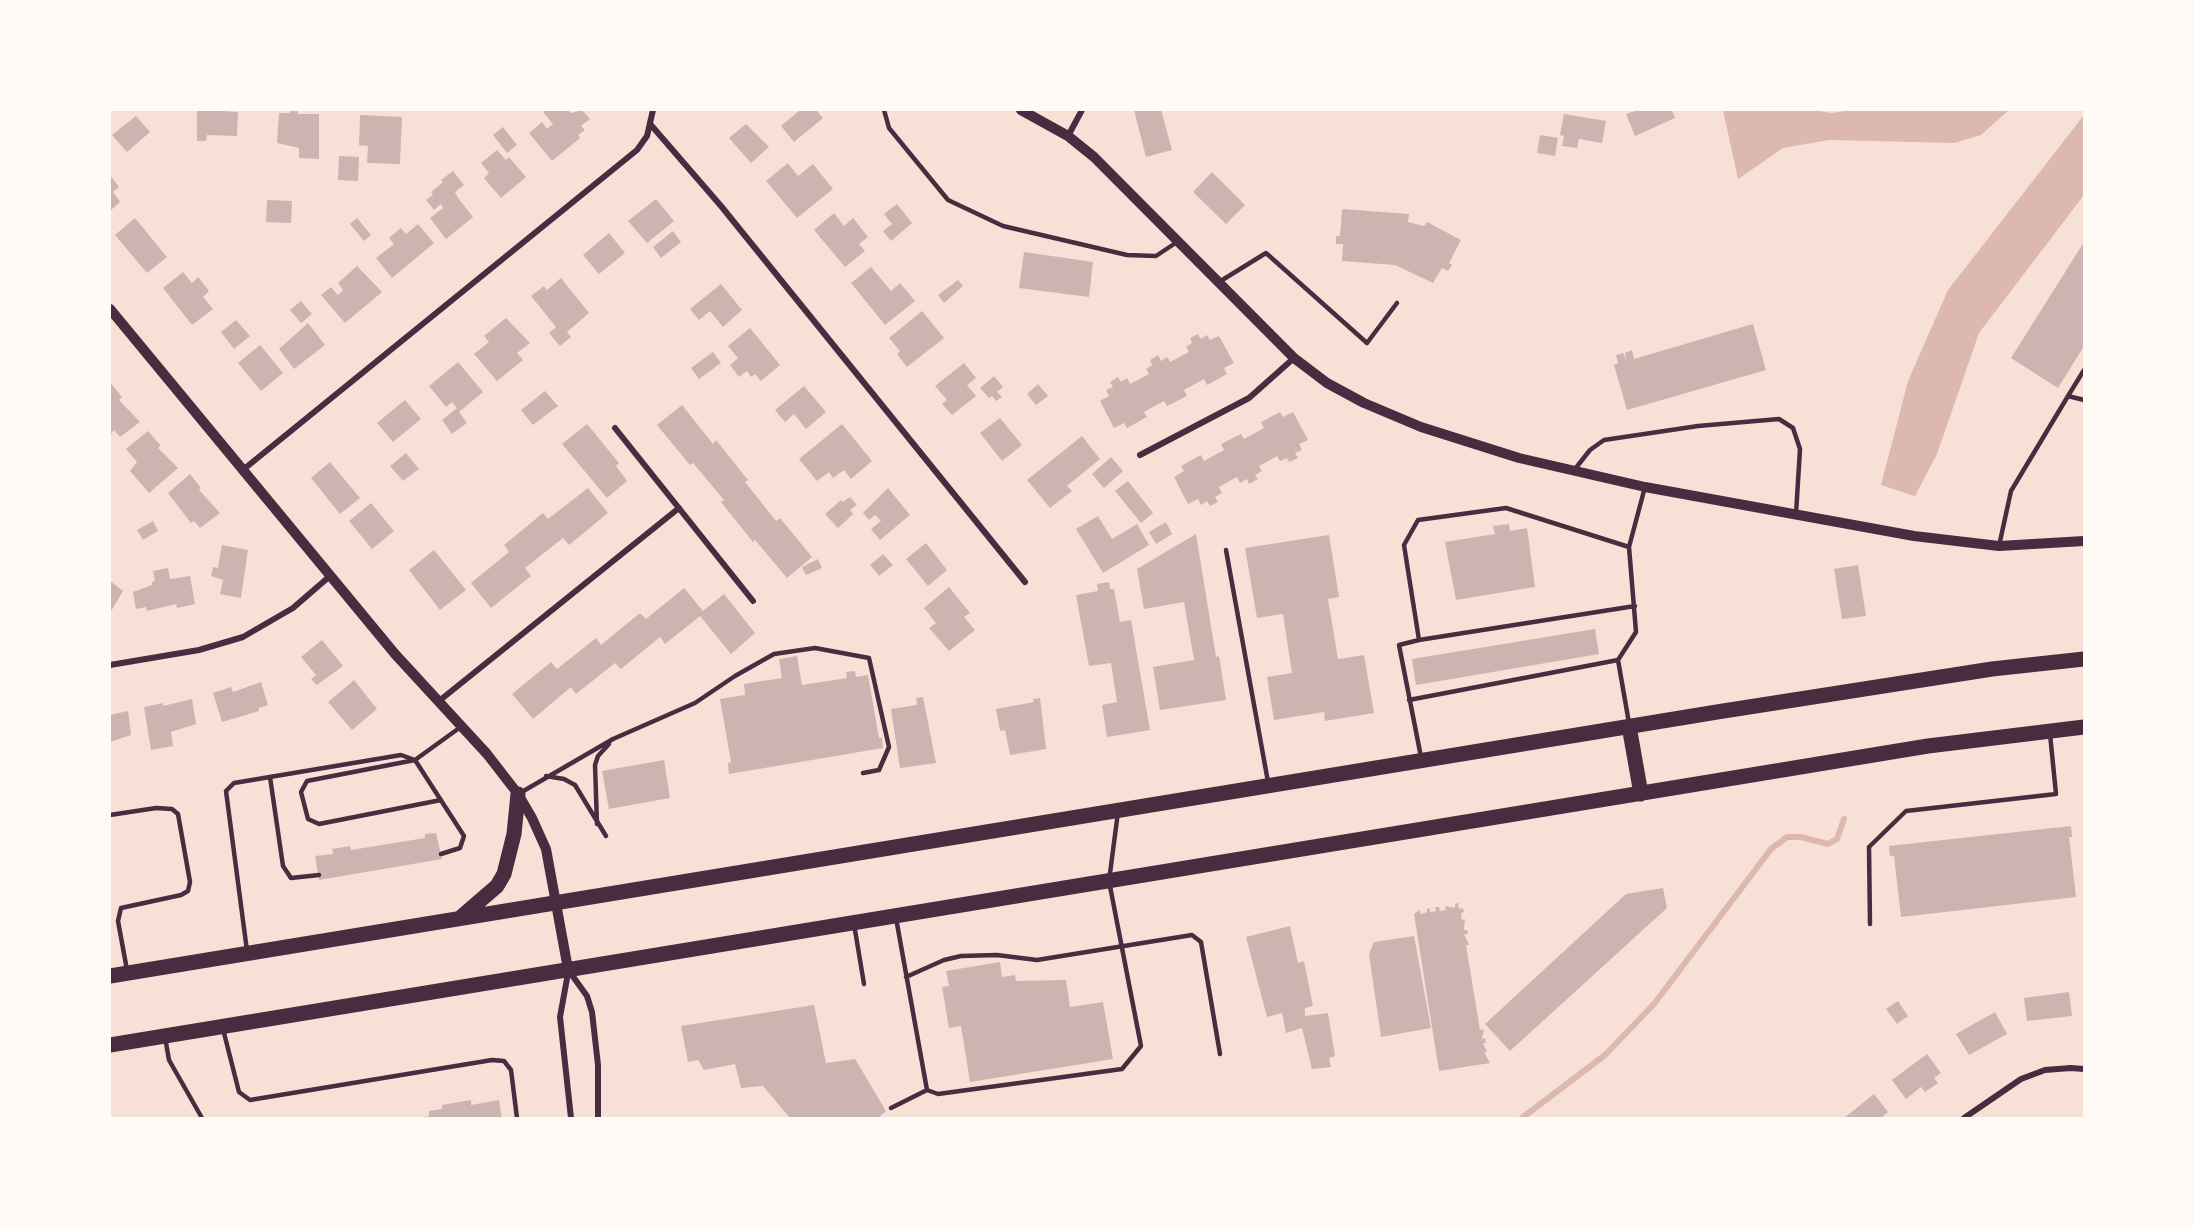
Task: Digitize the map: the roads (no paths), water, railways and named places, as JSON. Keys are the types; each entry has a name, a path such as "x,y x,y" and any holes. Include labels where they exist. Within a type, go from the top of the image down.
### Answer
{"main road":[{"path":"110,976 1629,726 1972,672 2085,659"},
{"path":"1629,726 1641,794"},
{"path":"110,1045 568,969 896,918 1928,746 2085,727"},
{"path":"458,919 491,891 504,874 514,834 518,794"}],"street":[{"path":"244,469 637,150 651,124 653,110"},
{"path":"1021,110 1068,136 1094,157 1294,358 1327,383 1421,427 1494,451 1645,488 1914,536 1999,546 2085,541"},
{"path":"1068,136 1082,110"},
{"path":"651,124 728,215 1025,582"},
{"path":"110,309 330,576 462,726 518,794 540,832 558,902 568,969 560,1017 571,1119"},
{"path":"1140,455 1250,398 1294,358"},
{"path":"615,428 753,601"},
{"path":"438,701 679,508"},
{"path":"110,665 199,650 243,637 293,608 330,576"},
{"path":"568,969 587,996 592,1012 598,1065 598,1119"},
{"path":"1964,1119 2021,1079 2045,1070 2070,1068 2085,1070"}],"lane":[{"path":"884,110 889,128 948,200 1003,226 1127,255 1156,256 1179,241"},
{"path":"1219,282 1266,254 1367,343 1397,303"},
{"path":"1999,546 2011,491 2085,370"},
{"path":"2068,396 2085,400"},
{"path":"1573,471 1590,450 1604,440 1698,426 1779,419 1792,428 1800,449 1796,515"},
{"path":"1629,726 1618,660 1636,632 1629,547 1645,488"},
{"path":"1419,640 1404,545 1418,520 1506,508 1629,547"},
{"path":"1226,550 1268,785"},
{"path":"1422,760 1399,645 1635,606"},
{"path":"518,794 613,739 695,703 735,676 774,654 815,648 869,658 889,747 879,770 863,772"},
{"path":"1409,700 1618,660"},
{"path":"441,800 319,824 308,819 301,792 307,781 414,760 462,726"},
{"path":"1870,924 1869,847 1906,811 2056,794 2049,730"},
{"path":"597,824 595,765 598,756 613,739"},
{"path":"247,954 226,791 234,783 401,754 414,760 464,836 460,848 441,854"},
{"path":"546,776 564,778 575,786 606,836"},
{"path":"270,777 283,866 291,878 319,875"},
{"path":"110,815 156,808 171,809 178,814 190,882 188,891 181,895 121,908 118,921 128,973"},
{"path":"891,1108 927,1090 938,1094 1122,1069 1141,1046 1109,881 1118,810"},
{"path":"896,918 927,1090"},
{"path":"854,924 864,984"},
{"path":"906,977 944,960 961,956 997,955 1037,960 1192,935 1201,942 1220,1054"},
{"path":"223,1026 239,1092 250,1100 492,1060 504,1061 511,1070 517,1119"},
{"path":"165,1036 169,1060 202,1119"}],"waterway":[{"path":"1522,1118 1605,1055 1654,1004 1771,849 1787,837 1801,837 1828,844 1837,839 1844,819"}]}
